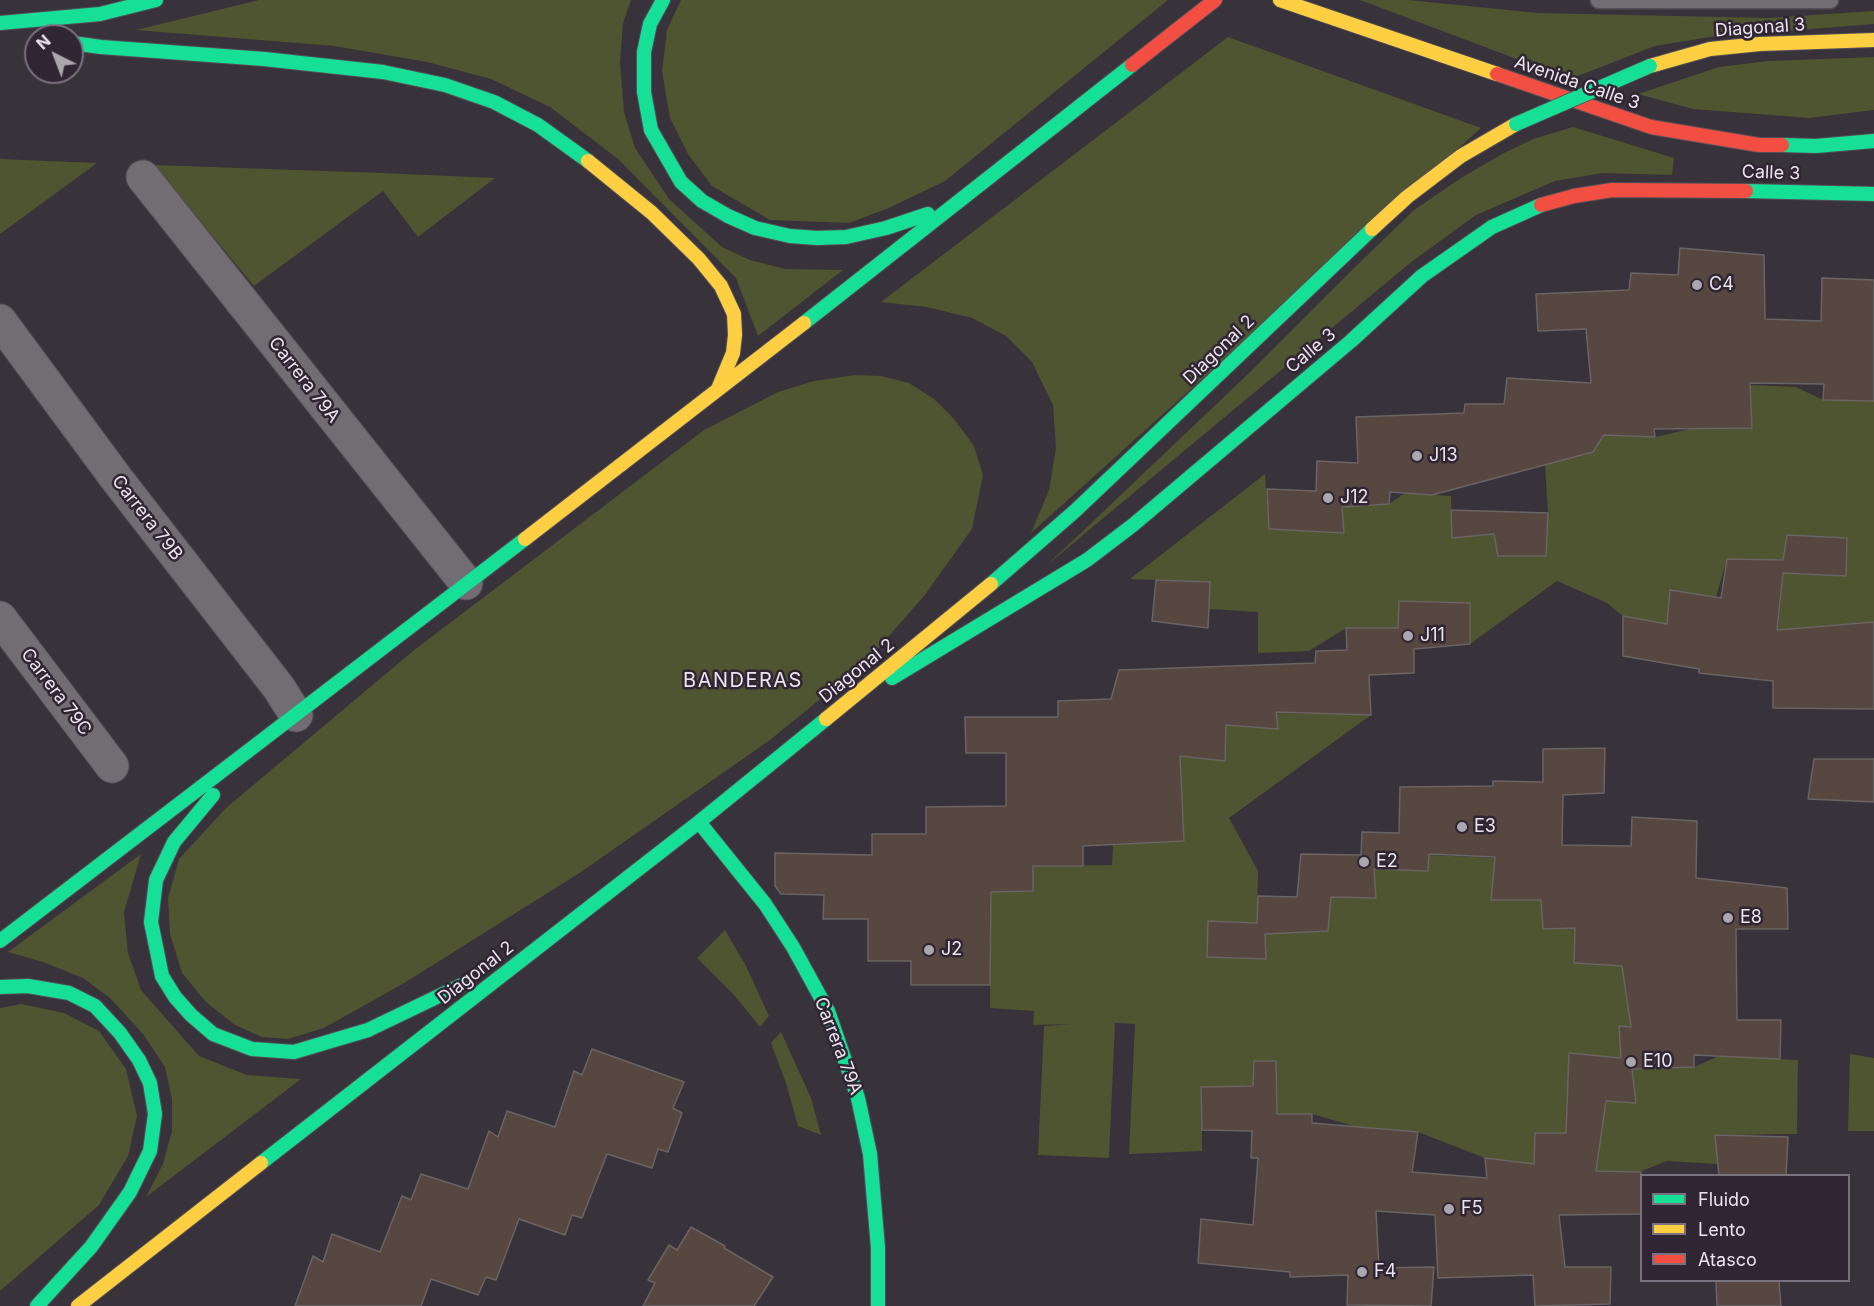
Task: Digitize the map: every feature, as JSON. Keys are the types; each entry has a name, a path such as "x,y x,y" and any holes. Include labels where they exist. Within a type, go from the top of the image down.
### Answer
{"main road":[{"path":"0,23 100,14 156,0"},
{"path":"663,0 650,24 644,52 644,92 651,130 681,182 702,201 755,228 790,236 817,238 846,237 886,228 952,205"},
{"path":"0,941 717,391 1215,0"},
{"name":"Avenida Calle 3","path":"1280,0 1651,127 1759,145 1816,146 1874,141"},
{"path":"0,30 24,34"},
{"name":"Diagonal 3","path":"1650,66 1710,49 1760,44 1874,40"},
{"path":"84,45 264,59 383,72 445,85 495,102 538,125 578,152 652,213 699,259 721,286 734,314 735,335 733,353 717,391"},
{"name":"Diagonal 2","path":"78,1306 699,822 968,604 1075,511 1327,270 1407,197 1461,156 1516,124 1650,66"},
{"name":"Calle 3","path":"829,716 1087,561 1351,341 1422,276 1492,227 1537,206 1574,196 1612,190 1687,189 1874,194"},
{"path":"265,738 196,814 174,842 156,880 151,922 162,976 175,997 213,1034 252,1049 271,1052 294,1052 321,1046 368,1030 421,1006 544,942"},
{"name":"Carrera 79A","path":"699,822 765,904 794,947 832,1022 858,1098 870,1154 878,1248 878,1306"},
{"path":"0,987 28,986 69,993 95,1006 120,1033 139,1060 150,1083 155,1114 150,1151 130,1192 91,1247 37,1306"}],"street":[{"name":"Carrera 79A","path":"143,177 466,584"},
{"name":"Carrera 79B","path":"0,321 116,478 279,688 296,715"},
{"name":"Carrera 79C","path":"0,618 112,766"}],"lane":[{"path":"1599,0 1830,0"}],"green space":[{"path":"259,0 631,0 623,23 620,62 624,112 635,148 669,199 722,247 750,260 785,269 843,270 758,336 736,278 618,159 550,107 491,79 427,62 334,46 136,30"},
{"path":"681,0 1168,0 945,181 891,207 849,223 770,220 712,186 688,154 670,118 662,71 667,30"},
{"path":"1360,0 1408,0 1538,13 1768,18 1874,11 1874,24 1710,37 1655,46 1570,79"},
{"path":"1228,37 1481,128 1031,533 1049,490 1056,448 1053,405 1032,362 1006,336 972,318 927,307 881,302"},
{"path":"1874,57 1874,110 1810,118 1693,109 1638,94 1719,67 1768,61"},
{"path":"1573,127 1674,158 1672,175 1603,173 1555,181 1476,215 1410,263 1047,565 1247,375 1414,210 1502,154 1533,139"},
{"path":"0,159 97,163 0,234"},
{"path":"154,165 495,178 418,237 383,191 254,286"},
{"path":"855,375 881,376 909,383 934,399 954,419 974,446 983,475 972,529 924,596 867,661 770,740 581,872 406,982 324,1028 288,1039 262,1037 235,1025 206,1002 182,973 170,934 168,898 179,859 226,808 413,651 704,430 778,392 814,381"},
{"path":"1750,385 1796,387 1823,400 1874,401 1874,622 1808,627 1777,641 1783,573 1845,575 1846,538 1787,535 1783,560 1727,559 1716,597 1667,624 1623,616 1607,603 1557,581 1470,644 1470,603 1400,601 1398,628 1346,628 1309,651 1258,653 1258,612 1209,609 1210,582 1130,579 1265,474 1269,529 1344,533 1342,507 1389,504 1405,493 1451,496 1452,538 1494,534 1498,556 1546,556 1548,513 1545,465 1604,435 1655,437 1690,429 1752,428"},
{"path":"1276,713 1371,715 1229,818 1258,871 1257,923 1208,921 1207,957 1265,959 1265,934 1330,898 1376,897 1374,869 1428,871 1429,855 1495,858 1491,900 1541,900 1575,928 1574,963 1622,966 1658,1029 1619,1026 1621,1058 1569,1053 1568,1098 1636,1103 1632,1069 1694,1067 1719,1056 1798,1060 1797,1134 1715,1135 1718,1164 1667,1161 1639,1172 1596,1171 1601,1133 1536,1133 1534,1164 1485,1158 1418,1132 1357,1127 1312,1114 1277,1114 1276,1085 1202,1087 1202,1151 1129,1154 1135,1024 1115,1023 1109,1158 1038,1155 1044,1026 1072,1024 1033,1025 1034,1011 990,1008 990,940 934,892 1032,891 1033,866 1112,865 1113,844 1183,841 1182,801 1155,754 1225,761 1226,725 1277,729"},
{"path":"141,854 124,912 128,953 141,990 199,1056 247,1075 301,1079 146,1197 163,1164 172,1131 172,1099 165,1067 143,1034 110,998 83,978 43,962 8,952"},
{"path":"725,930 746,966 769,1016 760,1027 734,995 697,958"},
{"path":"21,1004 64,1013 99,1031 126,1069 137,1116 128,1156 99,1205 0,1291 0,1008"},
{"path":"781,1032 811,1098 821,1135 798,1126 786,1083 771,1043"},
{"path":"1850,1054 1874,1058 1874,1131 1848,1131"}],"building":[{"path":"1680,248 1764,255 1765,319 1821,321 1822,278 1874,280 1874,401 1823,400 1824,384 1750,383 1752,428 1654,429 1655,437 1604,435 1593,452 1432,495 1390,492 1389,504 1342,507 1344,533 1269,529 1267,489 1316,491 1317,461 1358,463 1356,417 1464,413 1465,404 1504,404 1507,378 1591,383 1586,329 1538,331 1536,294 1629,290 1631,273 1678,275"},
{"path":"1451,510 1548,513 1546,556 1498,556 1494,534 1452,538"},
{"path":"1787,535 1847,538 1846,576 1783,573 1777,630 1874,622 1874,709 1773,708 1773,681 1699,673 1699,669 1623,656 1623,616 1667,624 1670,590 1721,598 1727,559 1783,560"},
{"path":"1156,580 1210,582 1208,628 1152,621"},
{"path":"1399,601 1470,603 1470,644 1414,649 1414,673 1369,675 1371,715 1276,712 1278,729 1226,725 1225,761 1180,756 1184,841 1083,846 1083,866 1033,866 1033,891 991,892 990,985 911,985 911,961 868,961 868,919 823,919 824,895 781,894 775,886 775,853 872,855 872,834 926,834 926,807 1006,806 1006,753 966,753 965,717 1058,717 1058,701 1111,699 1119,670 1315,663 1316,651 1347,650 1346,628 1398,628"},
{"path":"1605,748 1604,793 1563,795 1562,845 1631,846 1632,817 1697,821 1696,878 1787,888 1788,929 1736,929 1737,1020 1781,1020 1780,1059 1694,1055 1694,1067 1632,1069 1636,1103 1606,1101 1596,1171 1641,1172 1640,1214 1559,1215 1565,1267 1611,1267 1610,1304 1535,1306 1533,1275 1438,1278 1435,1215 1376,1211 1379,1268 1434,1267 1431,1306 1347,1305 1348,1275 1290,1277 1290,1272 1198,1263 1201,1219 1253,1225 1258,1158 1251,1158 1252,1131 1202,1130 1201,1087 1253,1086 1254,1061 1276,1061 1277,1114 1312,1114 1312,1123 1418,1132 1412,1172 1487,1178 1485,1158 1534,1164 1535,1133 1566,1133 1569,1053 1621,1058 1619,1026 1631,1027 1622,966 1574,963 1575,928 1543,929 1541,900 1491,900 1495,857 1429,854 1428,871 1374,869 1376,898 1331,897 1328,931 1265,934 1266,959 1207,957 1208,921 1257,923 1258,896 1297,897 1301,854 1361,855 1362,832 1399,833 1400,787 1493,786 1493,781 1543,782 1543,749"},
{"path":"1814,759 1874,759 1874,802 1808,799"},
{"path":"592,1049 684,1082 673,1108 682,1113 668,1152 658,1149 652,1168 607,1154 582,1218 572,1215 565,1235 519,1219 496,1280 486,1277 478,1295 431,1279 421,1306 295,1306 313,1256 323,1262 332,1234 380,1252 402,1196 411,1200 421,1174 468,1189 489,1131 498,1137 507,1111 555,1127 574,1071 582,1075"},
{"path":"1715,1135 1788,1137 1786,1174 1719,1174"},
{"path":"691,1227 773,1277 754,1306 643,1306 655,1283 648,1280 669,1245 677,1250"},
{"path":"1716,1282 1779,1282 1781,1306 1717,1306"}],"traffic: fast":[{"path":"0,23 100,14 156,0"},
{"path":"663,0 650,24 644,52 644,92 651,130 681,182 702,201 755,228 790,236 817,238 846,237 886,228 928,214"},
{"path":"84,45 264,59 383,72 445,85 494,102 538,125 588,161"},
{"path":"804,323 1132,65"},
{"path":"1516,124 1650,66"},
{"path":"1782,145 1816,146 1874,141"},
{"path":"1746,191 1874,194"},
{"path":"892,678 1087,560 1133,525 1351,341 1422,276 1492,227 1541,205"},
{"path":"991,584 1075,511 1372,229"},
{"path":"0,941 525,539"},
{"path":"261,1163 699,822 826,719"},
{"path":"213,795 174,842 156,880 151,922 162,976 175,997 213,1034 252,1049 294,1052 368,1030 468,982"},
{"path":"699,822 765,904 793,947 828,1011 858,1098 870,1154 878,1248 878,1306"},
{"path":"0,987 28,986 69,993 95,1006 120,1033 139,1060 150,1083 155,1114 150,1151 130,1192 91,1247 37,1306"}],"traffic: slow":[{"path":"1280,0 1497,74"},
{"path":"1650,66 1710,49 1760,44 1874,40"},
{"path":"1372,229 1407,197 1461,156 1516,124"},
{"path":"588,161 652,213 699,259 721,286 734,314 735,335 733,353 718,389"},
{"path":"525,539 804,323"},
{"path":"826,719 991,584"},
{"path":"78,1306 261,1163"}],"traffic: jam":[{"path":"1132,65 1215,0"},
{"path":"1497,74 1651,127 1759,145 1782,145"},
{"path":"1541,205 1574,196 1612,190 1746,191"}],"place":[{"name":"C4","path":"1697,285"},
{"name":"J13","path":"1417,456"},
{"name":"J12","path":"1328,498"},
{"name":"J11","path":"1408,636"},
{"name":"E3","path":"1462,827"},
{"name":"E2","path":"1364,862"},
{"name":"E8","path":"1728,918"},
{"name":"J2","path":"929,950"},
{"name":"E10","path":"1631,1062"},
{"name":"F5","path":"1449,1209"},
{"name":"F4","path":"1362,1272"}],"district":[{"name":"BANDERAS","path":"743,681"}]}
